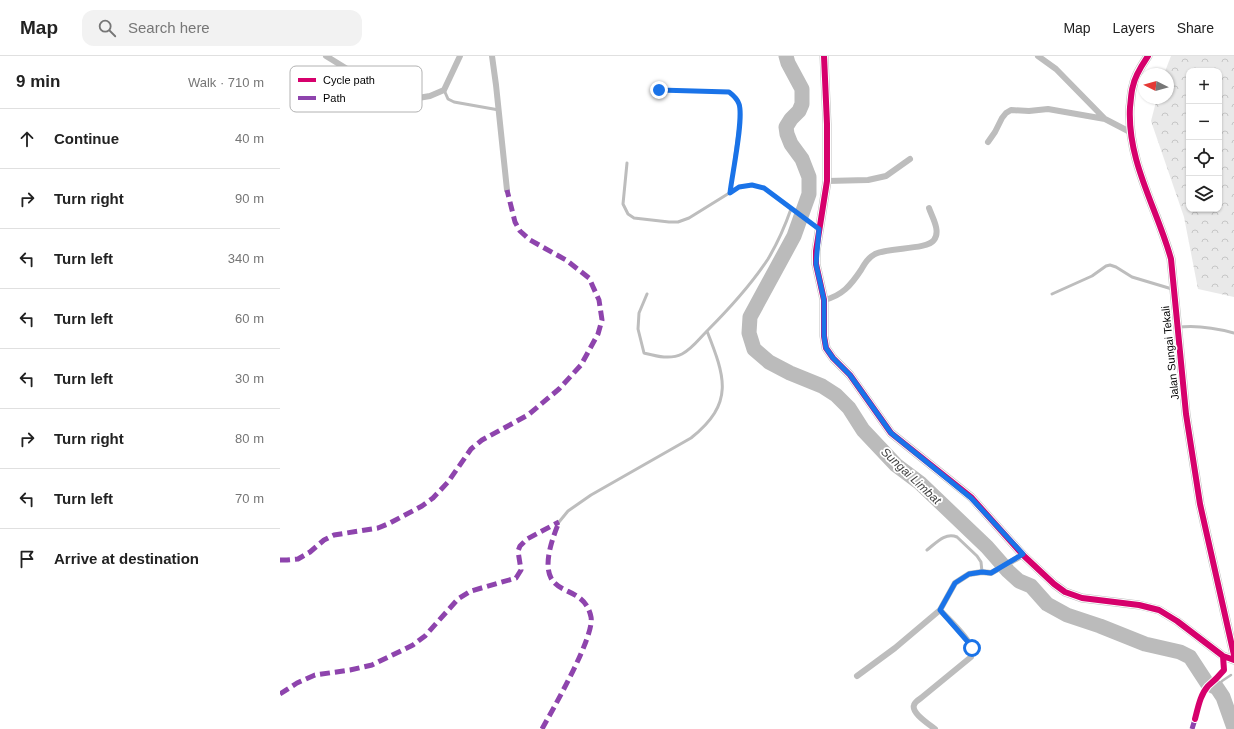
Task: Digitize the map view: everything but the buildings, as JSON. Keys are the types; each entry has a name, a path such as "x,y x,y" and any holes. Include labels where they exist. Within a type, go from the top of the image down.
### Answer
{"street":[{"path":"326,56 342,66"},
{"path":"422,97 430,96 444,90 460,56"},
{"path":"492,56 507,190"},
{"path":"824,56 827,131 827,182 823,213 819,229 816,264 824,300 824,336 826,348 833,358 850,375 891,433 971,498 1023,554 1054,584 1065,592 1082,598 1140,605 1159,610 1168,614 1222,656 1234,660"},
{"path":"1038,56 1056,69 1105,120"},
{"name":"Jalan Sungai Tekali","path":"1148,56 1140,68 1133,85 1130,112 1130,132 1138,170 1167,243 1171,259 1186,414 1200,504 1234,655"},
{"path":"988,142 1002,118 1011,110 1029,111 1048,109 1105,120 1130,132"},
{"path":"827,182 868,180 886,176 910,159"},
{"path":"824,300 834,298 843,292 856,278 868,259 875,254 890,249 926,246 933,242 937,229 929,208"},
{"path":"857,676 895,648 940,610 955,583 969,574 982,572 991,573 1023,554"},
{"path":"935,729 915,713 913,708 914,704 971,657 972,653 972,648 968,642 940,610"}],"lane":[{"path":"444,90 448,99 454,102 499,110"},
{"path":"659,90 729,92 737,99 740,105 740,118 730,193"},
{"path":"627,163 624,204 628,214 634,218 678,222 689,218 739,187 752,185 764,188 819,229"},
{"path":"647,294 638,318 638,329 644,353 660,357 672,357 682,354 693,346 727,310 769,258 791,209"},
{"path":"1052,294 1092,276 1106,266 1110,265 1132,277 1174,290"},
{"path":"1177,327 1206,327 1234,333"},
{"path":"559,522 568,511 591,495 692,438 705,428 714,416 722,398 724,385 714,348 707,331"},
{"path":"927,550 946,536 953,535 977,556 981,562 982,572"}],"green space":[{"path":"1171,56 1234,56 1234,297 1198,289 1184,217 1151,121 1155,104 1174,104 1174,68 1166,68"}],"waterway":[{"name":"Sungai Limbat","path":"786,56 788,63 802,89 802,104 799,111 786,127 787,134 791,144 802,159 809,177 809,194 794,236 750,317 749,333 754,349 769,362 790,373 822,386 836,395 849,408 863,430 896,465 920,483 987,547 1008,571 1019,581 1031,586 1047,604 1067,615 1145,644 1180,652 1190,657 1207,683 1217,688 1223,697 1234,728"},
{"path":"1217,688 1222,681 1231,675"}],"marked path":[{"path":"280,560 298,559 310,552 324,540 334,535 378,528 422,506 433,498 448,482 471,449 482,440 528,415 559,389 581,365 598,334 602,320 599,300 589,278 566,260 530,240 520,231 515,222 507,190"},
{"path":"280,694 297,683 315,675 372,665 413,645 425,636 458,599 471,591 516,578 521,570 518,551 520,546 527,539 559,522"},
{"path":"542,729 580,656 587,640 591,617 588,608 583,601 560,587 551,578 548,558 559,522"},
{"path":"1192,729 1195,719"}],"cycle path":[{"path":"824,56 827,124 827,181 816,251 816,264 824,300 824,336 826,348 833,358 850,375 891,433 971,497 1023,555 1054,584 1065,592 1082,598 1139,605 1159,610 1177,621 1223,656 1234,660"},
{"path":"1148,56 1137,74 1132,88 1130,127 1138,166 1171,259 1186,414 1200,504 1234,655"},
{"path":"1195,719 1203,693 1224,670 1223,656"}],"route":[{"path":"659,90 729,92 737,99 740,105 740,118 730,193 739,187 752,185 764,188 819,229 816,264 824,300 824,336 826,348 833,358 850,375 891,433 971,498 1023,554 991,573 982,572 969,574 955,583 940,610 972,648"}]}
